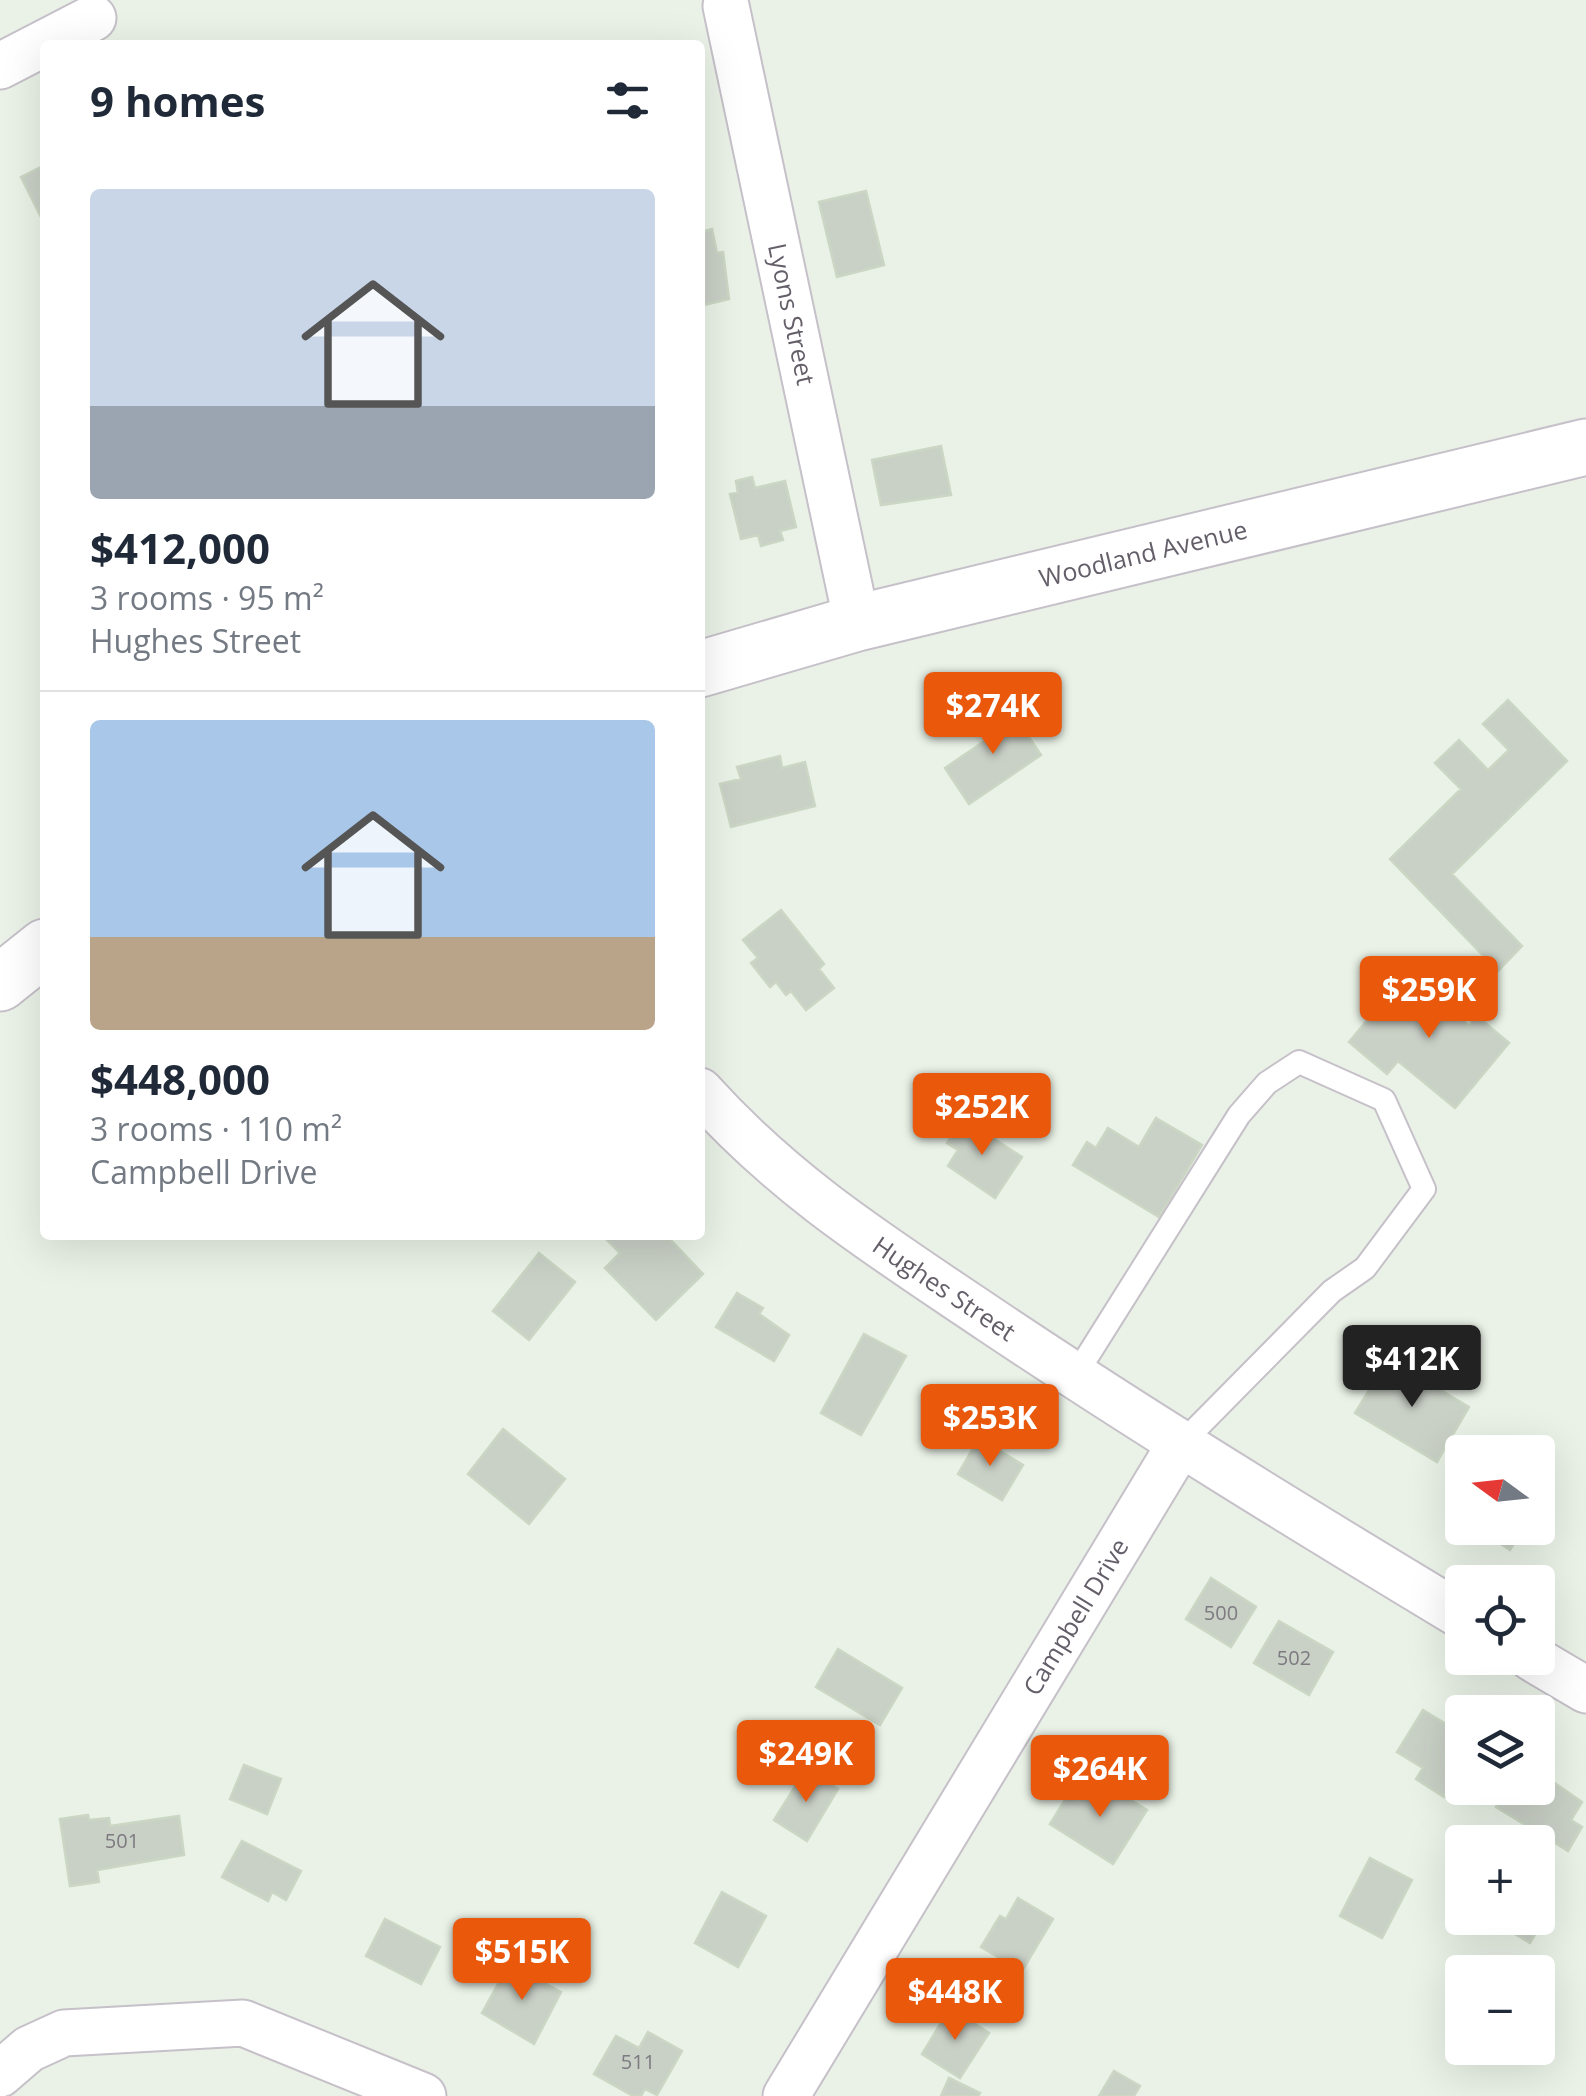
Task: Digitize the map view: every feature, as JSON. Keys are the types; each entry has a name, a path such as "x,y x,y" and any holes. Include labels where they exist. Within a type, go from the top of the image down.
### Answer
{"street":[{"name":"Lyons Street","path":"726,6 858,623"},
{"path":"55,40 95,21"},
{"path":"0,66 40,47"},
{"name":"Woodland Avenue","path":"705,668 858,623 1586,448"},
{"path":"0,983 40,951"},
{"name":"Hughes Street","path":"705,1098 747,1144 813,1201 1179,1446 1445,1606"},
{"name":"Campbell Drive","path":"786,2096 1179,1446"},
{"path":"1555,1672 1586,1690"},
{"path":"0,2074 29,2049 64,2033 242,2023 423,2096"}],"lane":[{"path":"1075,1376 1239,1115 1268,1083 1299,1062 1384,1100 1424,1189 1365,1268 1332,1290 1179,1446"}],"building":[{"path":"40,168 40,215 21,177"},
{"path":"866,191 884,265 837,277 819,202"},
{"path":"712,229 717,253 723,252 729,299 705,305 705,231"},
{"path":"941,446 951,495 881,505 872,460"},
{"path":"752,477 755,488 785,481 796,527 780,531 783,540 761,546 758,535 741,539 730,494 738,493 736,481"},
{"path":"1508,700 1567,761 1452,874 1522,946 1498,971 1390,859 1461,789 1435,763 1459,740 1488,770 1509,750 1483,724"},
{"path":"1009,708 1041,755 969,804 945,768 986,740 979,729"},
{"path":"780,756 782,768 805,762 815,806 731,827 720,784 741,779 737,767"},
{"path":"781,910 824,964 819,969 834,988 806,1010 791,991 786,995 776,982 770,987 751,963 758,958 743,940"},
{"path":"1406,973 1469,1026 1477,1016 1509,1043 1455,1108 1398,1061 1387,1074 1349,1042"},
{"path":"962,1118 1022,1157 995,1198 948,1166 958,1150 947,1143"},
{"path":"1156,1118 1202,1145 1159,1217 1073,1165 1087,1142 1096,1148 1108,1128 1139,1147"},
{"path":"607,1240 671,1240 703,1274 656,1320 605,1268 620,1253"},
{"path":"539,1253 575,1282 529,1340 493,1311"},
{"path":"737,1293 763,1308 759,1314 789,1335 774,1361 716,1327"},
{"path":"864,1334 906,1356 861,1435 821,1413"},
{"path":"1388,1359 1469,1407 1453,1435 1445,1435 1445,1448 1437,1462 1355,1413"},
{"path":"503,1429 565,1479 529,1524 468,1474"},
{"path":"979,1438 1023,1465 1002,1500 958,1474"},
{"path":"1211,1578 1256,1607 1231,1647 1186,1619"},
{"path":"1279,1621 1333,1652 1309,1695 1254,1663"},
{"path":"838,1649 902,1688 880,1725 816,1687"},
{"path":"1423,1710 1445,1723 1444,1797 1416,1779 1423,1768 1397,1752"},
{"path":"244,1765 281,1779 267,1814 230,1799"},
{"path":"806,1769 838,1789 807,1841 774,1820"},
{"path":"1093,1777 1147,1810 1113,1864 1050,1824 1068,1795 1078,1801"},
{"path":"1555,1783 1582,1802 1571,1820 1582,1827 1568,1851 1555,1843 1555,1825 1525,1825 1496,1807 1555,1805"},
{"path":"88,1815 89,1820 109,1818 110,1826 179,1816 184,1855 97,1870 99,1882 70,1886 60,1819"},
{"path":"242,1841 301,1871 286,1900 272,1892 268,1901 222,1877"},
{"path":"1370,1858 1412,1880 1382,1938 1340,1916"},
{"path":"722,1892 766,1916 738,1967 695,1943"},
{"path":"1018,1898 1053,1919 1022,1971 981,1947 1000,1916 1006,1919"},
{"path":"385,1919 440,1947 421,1984 366,1956"},
{"path":"1517,1935 1535,1935 1530,1943"},
{"path":"509,1964 561,1992 534,2044 482,2013"},
{"path":"950,2008 989,2033 960,2078 922,2054"},
{"path":"648,2032 682,2051 657,2095 645,2089 641,2096 633,2096 594,2074 616,2036 639,2048"},
{"path":"1114,2071 1140,2086 1134,2096 1099,2096"},
{"path":"949,2078 980,2093 941,2096"}]}
